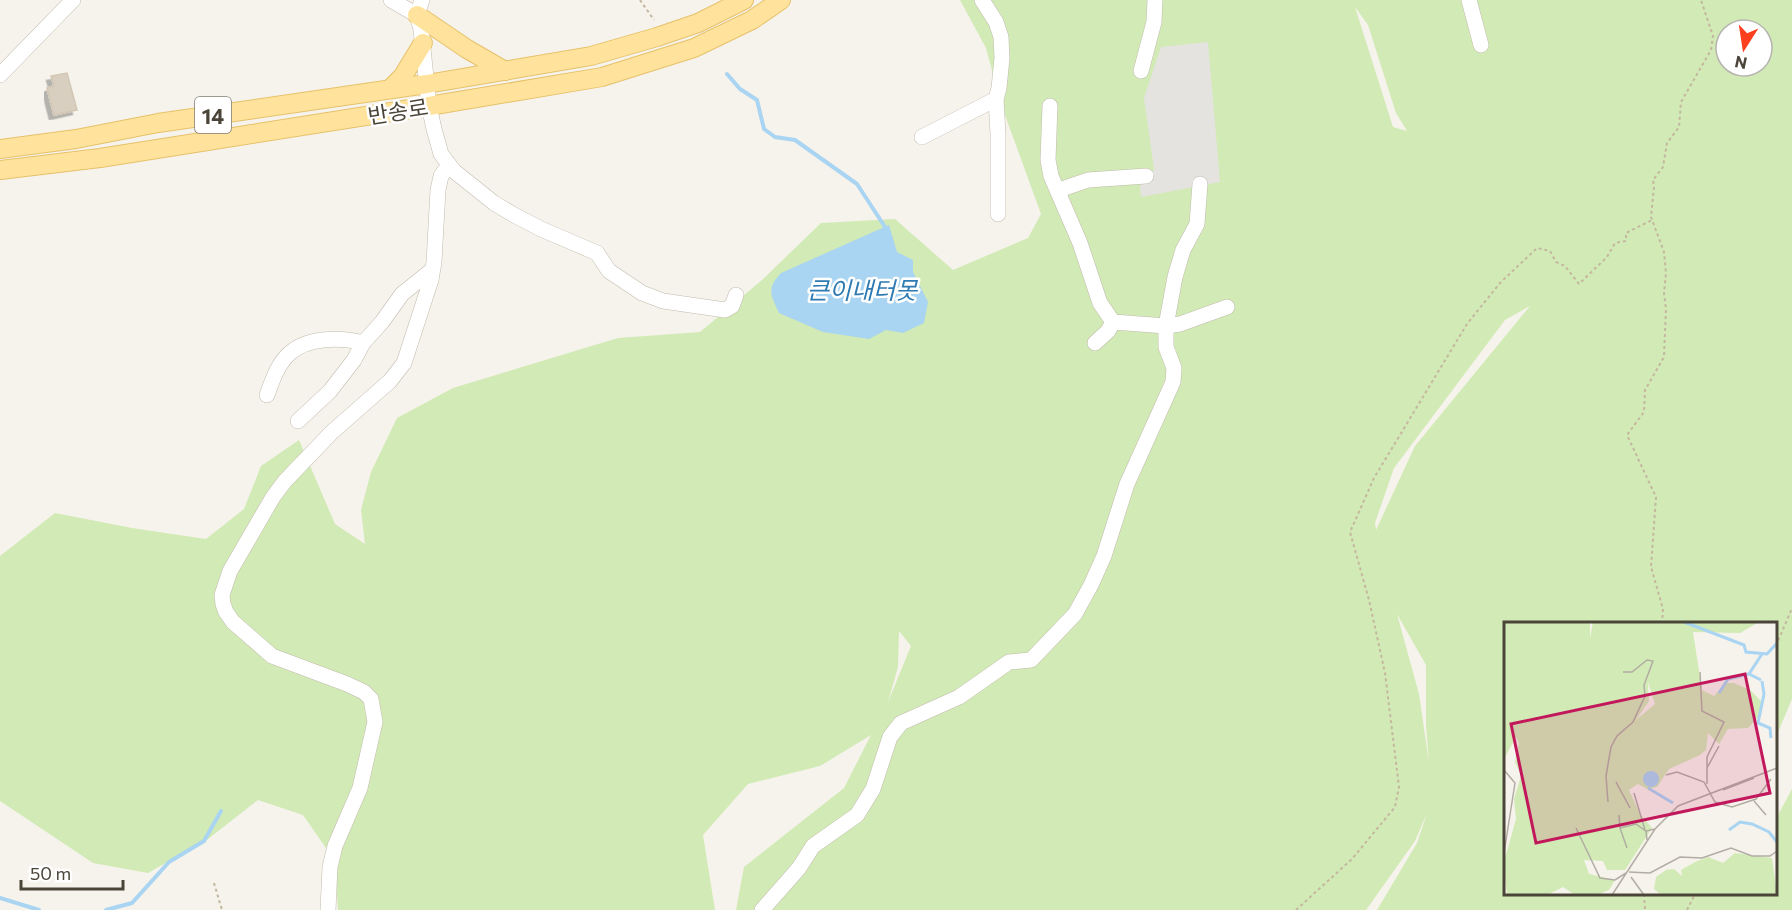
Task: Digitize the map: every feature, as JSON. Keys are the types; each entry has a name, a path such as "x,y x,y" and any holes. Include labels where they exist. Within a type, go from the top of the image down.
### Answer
{"main road":[{"name":"반송로","path":"0,149 76,139 158,123 427,84 591,56 657,38 698,23 744,0"},
{"name":"반송로","path":"0,170 100,158 602,77 694,48 752,20 781,0"},
{"path":"419,8 468,49 505,71"},
{"path":"390,89 408,70 423,43"},
{"path":"496,95 492,92 492,84 529,77 536,71 537,65"}],"street":[{"path":"0,75 73,0"},
{"path":"391,0 419,8 429,106 441,154 448,165 465,181 514,215 541,230 597,253 609,271 642,293 663,301 724,310 732,306 736,294"},
{"path":"982,0 996,22 1001,37 1002,58 996,99 998,214"},
{"path":"1141,71 1154,22 1155,0"},
{"path":"1469,0 1481,45"},
{"path":"922,138 996,99"},
{"path":"1050,106 1048,160 1051,176 1080,243 1100,303 1113,322"},
{"path":"328,910 330,867 334,846 360,788 375,722 371,699 364,692 347,684 272,656 233,622 223,604 222,595 230,572 273,497 285,481 332,432 390,381 404,363 432,270 438,190 441,176 448,165"},
{"path":"1059,190 1088,180 1146,177"},
{"path":"762,910 799,868 813,846 857,815 873,789 890,737 901,723 959,697 1009,662 1031,660 1075,614 1104,556 1127,484 1173,382 1174,368 1166,347 1166,326 1175,277 1184,250 1197,224 1200,184"},
{"path":"298,421 330,391 354,360 363,343 402,294 432,270"},
{"path":"1113,322 1166,326 1180,324 1227,307"},
{"path":"1095,343 1108,332 1113,322"},
{"path":"267,395 272,381 289,353 303,345 316,341 349,339 363,343"}],"path":[{"path":"640,0 655,23"},
{"path":"1662,622 1663,609 1651,567 1656,497 1627,435 1644,412 1645,390 1664,357 1666,273 1664,252 1652,220 1653,180 1663,167 1667,143 1679,127 1681,102 1711,50 1713,36 1701,0"},
{"path":"1296,910 1352,859 1395,807 1399,787 1385,673 1370,600 1350,532 1374,478 1467,324 1500,283 1537,248 1550,250 1556,262 1565,266 1579,284 1607,256 1615,243 1626,241 1626,233 1652,220"},
{"path":"1777,644 1792,608"},
{"path":"214,883 222,910"},
{"path":"1644,895 1645,910"},
{"path":"1686,910 1694,895"}],"green space":[{"path":"960,0 1792,0 1792,699 1777,735 1777,622 1504,622 1504,895 1777,895 1777,811 1778,815 1792,789 1792,910 1377,910 1417,843 1427,813 1415,841 1366,910 736,910 744,867 844,788 871,735 820,766 748,784 703,835 715,910 338,910 335,861 303,815 258,800 208,839 148,873 93,863 0,801 0,556 55,513 206,539 244,509 261,466 299,440 335,524 365,544 361,510 371,472 397,418 453,388 618,338 700,332 762,280 821,223 895,219 953,270 1028,238 1041,214 1001,104 986,48","holes":["1355,7 1368,25 1396,113 1407,131 1393,127","1530,306 1415,446 1376,530 1375,523 1394,468 1505,320","1397,614 1426,665 1426,724 1429,763 1419,694","899,631 911,646 888,702 898,667"]}],"shaded area":[{"path":"1208,42 1220,182 1141,197 1140,186 1154,169 1144,98 1161,47"}],"water":[{"name":"큰이내터못","path":"889,225 897,252 913,260 913,272 928,302 924,323 903,333 886,330 869,339 823,332 779,313 771,292 773,283 781,273"}],"building":[{"path":"67,73 77,110 54,115 47,88 54,86 51,76"}],"waterway":[{"path":"727,74 740,89 757,100 764,129 775,137 795,140 857,184 885,227"},
{"path":"106,910 132,903 169,862 204,841 221,811"},
{"path":"0,898 39,910"}]}
